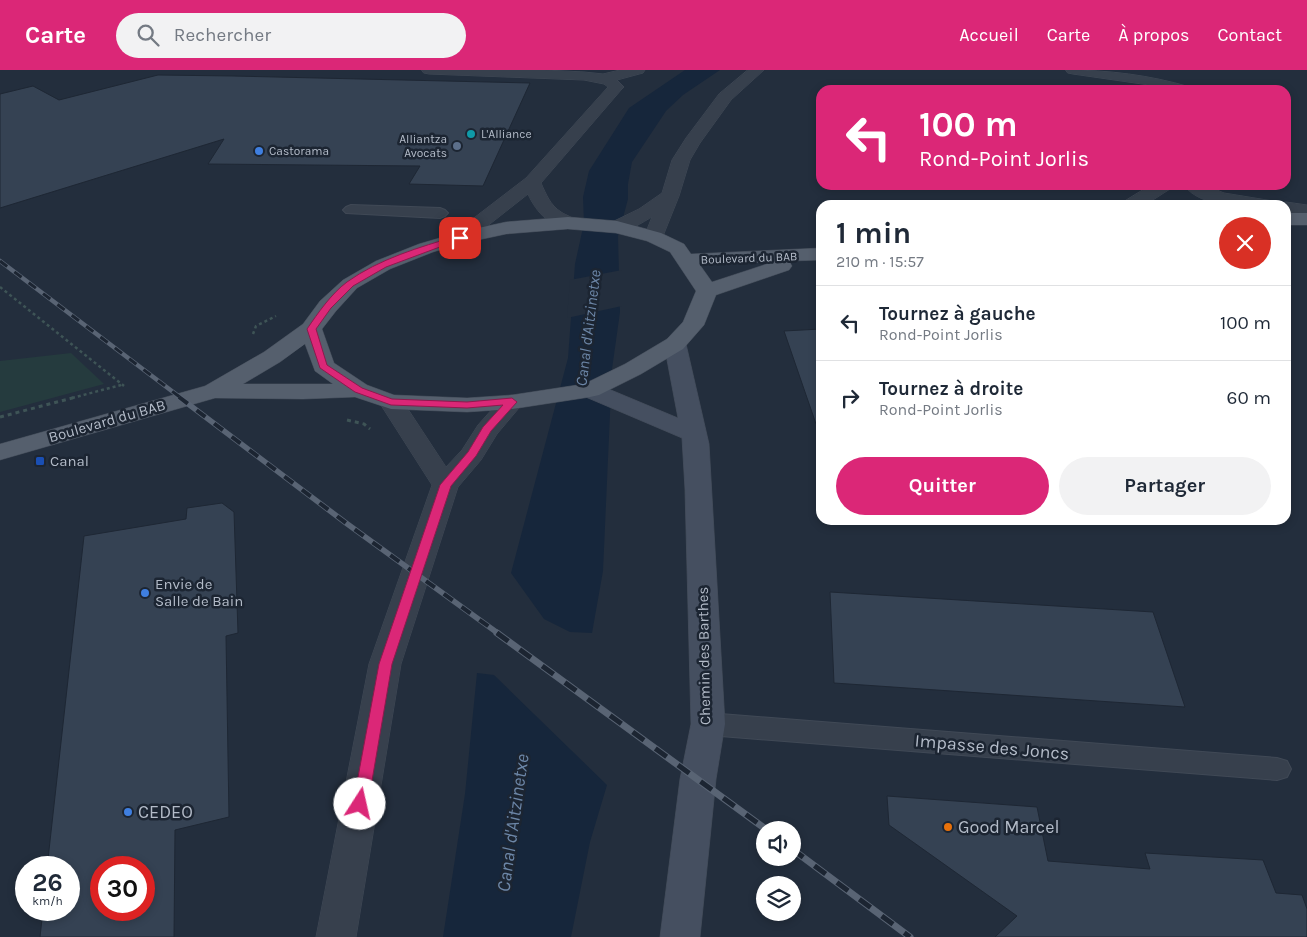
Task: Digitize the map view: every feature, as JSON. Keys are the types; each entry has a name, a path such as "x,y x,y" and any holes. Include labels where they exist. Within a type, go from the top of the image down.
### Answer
{"main road":[{"path":"1291,219 1307,219"},
{"name":"Boulevard du BAB","path":"0,452 214,391 272,357 311,329 328,306 350,284 383,265 426,248 460,238 506,228 568,223 617,227 654,237 677,248 707,291 816,255"},
{"name":"Boulevard du BAB","path":"685,260 816,255"},
{"path":"311,329 323,366 358,390 391,402 467,405 512,402 590,390 634,369 675,344 693,325 707,291"},
{"name":"Boulevard du BAB","path":"214,391 303,392 358,390"}],"street":[{"path":"429,70 504,71 603,78 638,70"},
{"path":"654,237 670,196 681,160 699,131 725,97 756,70"},
{"path":"1073,70 1108,72 1167,85"},
{"path":"460,238 532,182 614,92 616,87 613,83 603,78"},
{"path":"532,182 540,203 550,216 568,223"},
{"path":"1140,200 1156,190"},
{"path":"1200,190 1216,196 1238,200"},
{"path":"617,227 646,213 670,196"},
{"path":"1291,209 1307,211"},
{"name":"Chemin des Barthes","path":"675,344 695,434 708,724 698,779 680,937"},
{"path":"590,390 695,434"},
{"path":"391,402 445,485"},
{"path":"336,937 385,664 445,485 472,454 487,430 512,402"}],"lane":[{"path":"351,210 440,213"},
{"name":"Impasse des Joncs","path":"708,724 1277,769"}],"path":[{"path":"0,287 128,389"},
{"path":"0,417 122,385"}],"green space":[{"path":"71,353 104,384 0,412 0,361"}],"water":[{"name":"Canal d'Aitzinetxe","path":"685,70 720,70 683,95 666,111 632,162 628,184 628,199 618,236 620,312 612,369 603,571 592,633 570,632 544,619 511,573 568,358 575,264 584,223 583,197 589,171 629,108"},
{"name":"Canal d'Aitzinetxe","path":"477,673 494,675 607,785 590,842 571,937 443,937 465,794"}],"pier":[{"path":"622,270 622,306 567,318 570,280"}],"building":[{"path":"158,75 530,83 483,186 409,184 420,166 208,164 224,139 0,208 0,94 33,86 59,100"},
{"path":"816,329 816,424 784,331"},
{"path":"222,503 234,512 238,633 226,636 229,817 175,830 174,937 40,937 42,921 80,921 80,856 48,856 84,536 186,519 187,508"},
{"path":"830,592 1153,612 1185,707 834,683"},
{"path":"887,796 1037,807 1048,861 1150,869 1145,853 1263,860 1276,893 1302,895 1307,909 1307,937 995,937 1017,916 889,825"}],"railway":[{"path":"0,261 181,398"},
{"path":"179,397 346,523 499,634"},
{"path":"497,633 756,822"},
{"path":"801,856 910,937"}],"place":[{"name":"L'Alliance","path":"471,134"},
{"name":"Alliantza Avocats","path":"457,146"},
{"name":"Castorama","path":"259,151"},
{"name":"Canal","path":"40,461"},
{"name":"Envie de Salle de Bain","path":"145,593"},
{"name":"CEDEO","path":"128,812"},
{"name":"Good Marcel","path":"948,827"}],"route":[{"path":"360,804 385,664 445,485 472,454 487,430 512,402 467,405 391,402 358,390 323,366 311,329 328,306 350,284 383,265 426,248 460,238"}]}
